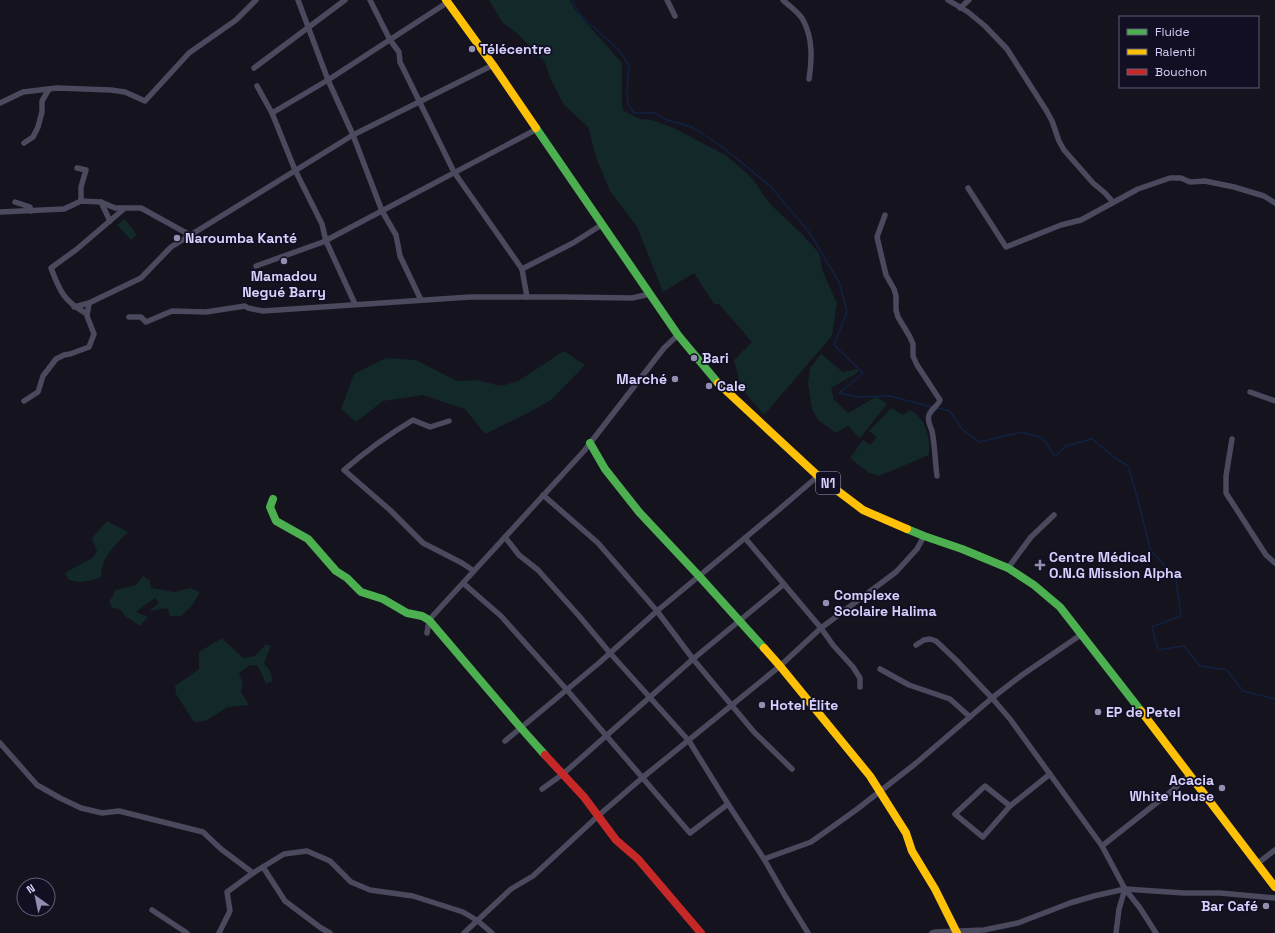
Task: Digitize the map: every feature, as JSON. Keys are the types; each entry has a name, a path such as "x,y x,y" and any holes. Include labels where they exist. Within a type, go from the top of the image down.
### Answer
{"main road":[{"name":"N1","path":"447,1 494,65 678,335 718,383 818,476 863,510 924,536 962,549 1008,568 1034,585 1060,607 1275,887"},
{"path":"590,443 606,468 639,512 780,666 823,720 853,754 880,791 906,833 912,851 935,888 956,932"},
{"path":"273,499 270,508 276,521 308,538 336,571 347,578 361,592 382,599 407,613 422,616 429,620 584,797 616,840 638,859 701,933"}],"street":[{"path":"0,103 23,92 57,88 125,92 145,101 189,53 236,20 256,0"},
{"path":"298,0 328,80 353,135 382,211 396,235 400,256 421,300"},
{"path":"254,68 345,0"},
{"path":"370,0 390,40 400,52 400,62 454,172 522,269 527,297"},
{"path":"667,0 676,16"},
{"path":"783,0 803,19 808,34 812,58 809,79"},
{"path":"948,0 985,26 1007,49 1046,110 1064,150 1093,183 1113,202"},
{"path":"960,8 968,0"},
{"path":"272,113 328,80 447,1"},
{"path":"74,307 89,303 141,278 171,247 353,135 494,65"},
{"path":"257,86 272,113 295,170 322,224 326,240 356,304"},
{"path":"24,143 33,136 38,127 42,112 42,101 48,89"},
{"path":"256,266 326,240 537,129"},
{"path":"76,168 86,170 81,187 81,201"},
{"path":"968,188 1006,247 1061,225 1081,220 1138,189 1170,178 1181,178 1190,182 1205,181 1234,187 1264,196 1275,203"},
{"path":"0,212 64,209 81,201 101,202 115,208 141,208 190,235"},
{"path":"15,202 30,207 31,211"},
{"path":"101,202 110,221"},
{"path":"87,314 74,307 60,291 51,268 77,249 125,208"},
{"path":"885,215 878,237 886,275 894,289 896,296 896,310 898,317 913,344 915,361 939,396 940,400 940,402 930,412 928,417 932,430 937,476"},
{"path":"522,269 573,243 603,224"},
{"path":"129,317 141,317 146,322 172,312 206,312 245,306 263,311 470,297 632,298 650,294"},
{"path":"24,401 38,392 44,376 56,359 89,347 94,334 87,314 89,303"},
{"path":"427,633 429,620 590,443 664,348 678,335"},
{"path":"1250,392 1275,401"},
{"path":"449,420 430,427 413,420 395,430 364,452 344,470 390,510 423,543 462,563 474,571"},
{"path":"1232,439 1226,476 1226,493 1266,556 1275,563"},
{"path":"505,741 818,476"},
{"path":"543,495 598,543 657,611 754,732 792,769"},
{"path":"1008,568 1031,537 1054,515"},
{"path":"464,933 511,890 538,872 598,816 642,778 780,666 821,628 896,572 917,549 924,536"},
{"path":"505,537 519,555 538,570 689,741 764,859 808,933"},
{"path":"745,538 858,674 860,678 860,688"},
{"path":"463,583 501,616 690,833 728,804"},
{"path":"542,789 563,774 694,659 784,584"},
{"path":"764,859 811,842 856,810 915,764 992,698 1022,675 1082,634"},
{"path":"916,645 924,640 930,639 936,641 957,661 1010,719 1102,846 1125,889 1140,908 1156,933"},
{"path":"880,669 909,685 950,699 970,717"},
{"path":"0,743 37,785 60,798 82,808 102,813 119,811 203,832 221,849 253,873"},
{"path":"1010,806 985,786 955,814 983,837 1010,806 1050,774"},
{"path":"1102,846 1173,790 1189,775"},
{"path":"1258,863 1275,850"},
{"path":"219,933 230,910 227,892 253,873 284,854 307,851 330,861 351,882 370,890 413,896 463,912 478,921 492,933"},
{"path":"263,867 285,901 330,933"},
{"path":"1116,933 1119,909 1125,889"},
{"path":"932,933 984,930 1018,923 1070,903 1125,889 1184,893 1220,893 1275,898"},
{"path":"152,910 187,933"}],"green space":[{"path":"489,0 570,0 576,11 622,63 622,105 624,111 640,119 652,120 674,128 727,156 752,178 770,204 802,234 819,253 823,272 837,303 832,336 764,415 741,388 734,360 752,342 719,304 714,304 694,273 663,292 637,227 610,191 597,160 588,127 564,105 552,82 544,61 519,35 502,22"},
{"path":"125,219 137,235 131,240 117,225"},
{"path":"564,351 585,365 551,400 485,434 465,409 423,395 383,401 356,422 341,409 354,374 386,358 416,360 457,381 476,380 501,386 518,381"},
{"path":"821,354 843,372 857,369 859,372 831,388 834,400 848,413 876,397 887,404 860,438 848,426 836,433 818,420 812,409 808,384 810,368"},
{"path":"891,408 903,415 910,410 920,418 924,424 928,436 929,455 879,476 869,473 850,458 863,440 870,445 877,437 869,431"},
{"path":"107,521 128,532 106,557 101,577 82,582 69,580 65,573 92,558 97,552 92,538"},
{"path":"143,576 150,580 151,588 175,592 190,588 200,592 191,607 181,616 170,616 167,608 149,611 159,603 155,598 136,612 148,617 140,626 125,616 120,609 112,608 109,601 115,590 136,585"},
{"path":"222,638 243,658 255,656 266,644 271,646 264,663 270,671 273,681 266,684 258,666 250,665 239,673 243,683 241,692 249,705 228,707 205,721 194,722 176,694 175,686 199,669 199,652"}],"waterway":[{"path":"572,0 581,16 618,49 629,65 627,92 628,104 634,113 655,113 664,119 692,127 725,149 770,186 809,232 839,282 847,312 834,345 863,373 839,393 858,397 890,396 932,407"},
{"path":"937,408 950,411 963,430 979,442 1022,432 1042,438 1055,456 1066,446 1092,439 1114,457 1128,466 1150,549 1176,579 1181,616 1152,627 1158,650 1184,646 1200,666 1227,670 1243,691 1275,699"}],"traffic: fast":[{"path":"536,128 678,335 718,383"},
{"path":"590,443 605,469 639,512 764,648"},
{"path":"273,499 270,507 276,521 308,539 336,571 347,578 361,592 383,599 407,613 422,616 429,620 545,755"},
{"path":"907,529 1008,568 1034,585 1060,607 1141,711"}],"traffic: slow":[{"path":"446,0 536,128"},
{"path":"718,383 818,476 863,510 907,529"},
{"path":"764,648 870,776 906,833 912,851 935,889 957,933"},
{"path":"1141,711 1275,887"}],"traffic: jam":[{"path":"545,755 584,797 616,840 638,859 701,933"}],"place":[{"name":"Télécentre","path":"472,49"},
{"name":"Naroumba Kanté","path":"177,238"},
{"name":"Mamadou Negué Barry","path":"284,261"},
{"name":"Bari","path":"694,358"},
{"name":"Marché","path":"675,379"},
{"name":"Cale","path":"709,386"},
{"name":"Centre Médical O.N.G Mission Alpha","path":"1040,565"},
{"name":"Complexe Scolaire Halima","path":"826,603"},
{"name":"Hotel Élite","path":"762,705"},
{"name":"EP de Petel","path":"1098,712"},
{"name":"Acacia White House","path":"1222,788"},
{"name":"Bar Café","path":"1266,906"}]}
